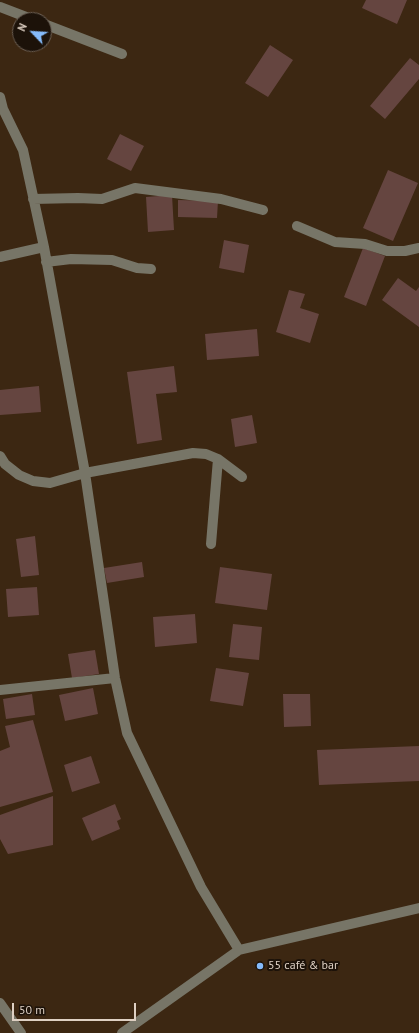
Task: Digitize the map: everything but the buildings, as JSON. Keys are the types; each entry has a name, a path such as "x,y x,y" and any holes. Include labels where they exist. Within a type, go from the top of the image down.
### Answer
{"street":[{"path":"0,7 13,12"},
{"path":"52,27 122,54"},
{"path":"0,97 3,109 23,150 44,247 85,473 115,678 127,733 201,887 239,950"},
{"path":"33,199 102,199 135,188 221,199 263,210"},
{"path":"297,226 335,242 365,244 387,251 405,251 419,248"},
{"path":"0,257 44,247"},
{"path":"46,262 71,259 112,260 138,268 151,269"},
{"path":"0,456 5,464 19,475 34,482 50,483 85,473 194,453 206,454 218,459 242,477"},
{"path":"211,544 218,459"},
{"path":"0,690 115,678"},
{"path":"122,1033 239,950 419,908"},
{"path":"0,1002 21,1033"}],"place":[{"name":"55 café & bar","path":"260,966"}]}
